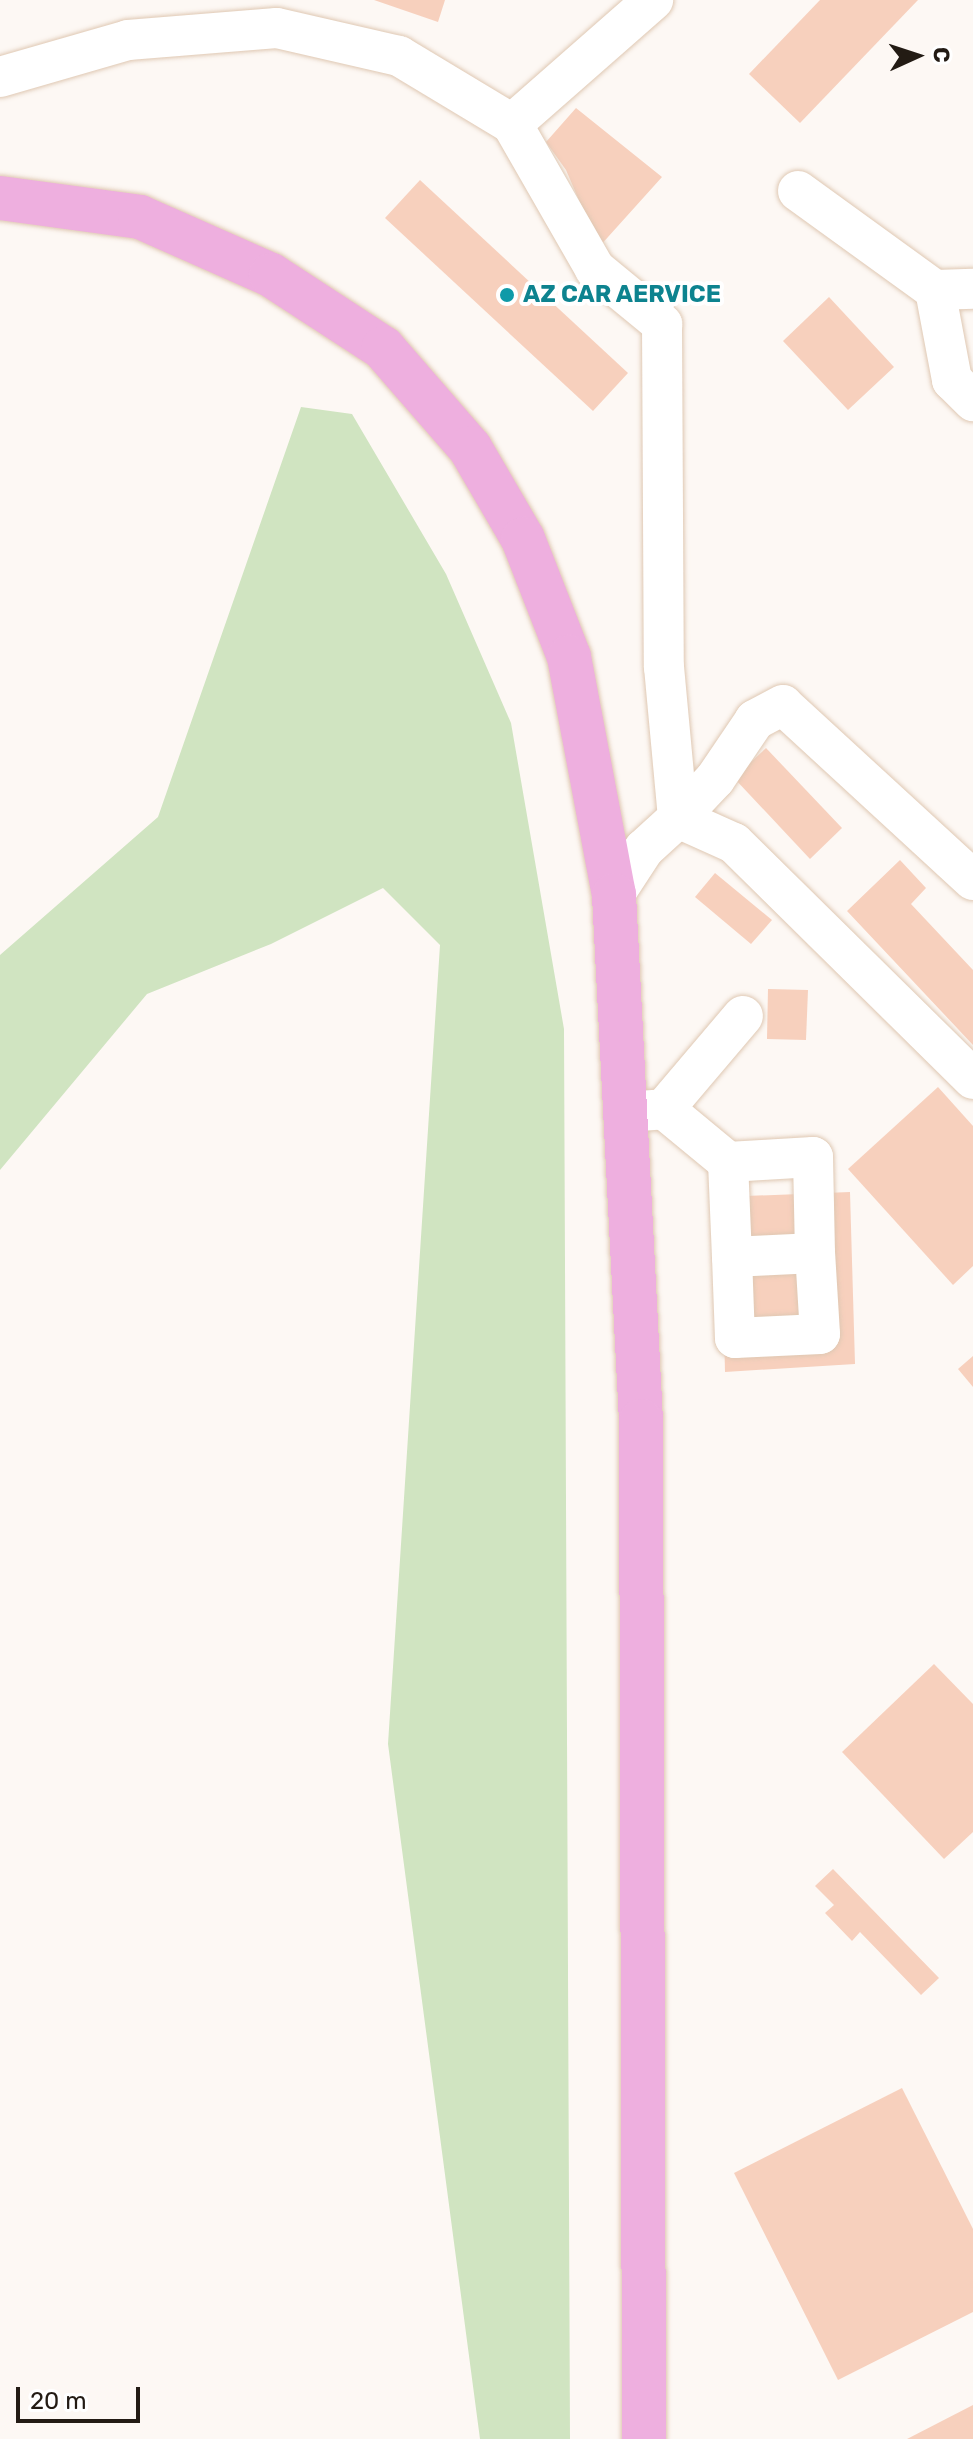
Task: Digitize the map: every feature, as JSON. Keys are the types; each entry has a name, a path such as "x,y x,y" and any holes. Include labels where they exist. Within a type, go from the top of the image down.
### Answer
{"main road":[{"path":"0,198 140,217 271,275 383,348 470,448 523,539 569,657 614,895 644,1111 641,1421 644,2439"}],"street":[{"path":"512,124 653,0"},
{"path":"0,77 128,40 277,28 399,56 512,124 595,269 662,324 664,667 678,818"},
{"path":"798,191 954,290 952,380 973,401"},
{"path":"614,895 644,849 715,779 755,720 783,705 973,880"},
{"path":"678,818 734,843 973,1079"},
{"path":"728,1162 735,1338 820,1334 813,1157 728,1162 644,1111 743,1016"},
{"path":"732,1257 815,1253"}],"green space":[{"path":"301,407 352,414 446,574 511,723 564,1029 570,2439 480,2439 388,1744 440,945 383,888 271,944 147,994 0,1170 0,955 158,817"}],"building":[{"path":"374,0 445,0 438,22"},
{"path":"820,0 918,0 800,123 749,74"},
{"path":"576,108 662,177 599,247 566,170 546,142"},
{"name":"AZ CAR AERVICE","path":"420,180 628,373 593,411 385,218"},
{"path":"829,297 894,367 848,410 783,341"},
{"path":"766,748 842,828 810,859 734,778"},
{"path":"900,860 926,888 911,904 973,970 973,1045 847,911"},
{"path":"715,873 772,920 751,944 695,897"},
{"path":"768,989 808,990 806,1040 767,1039"},
{"path":"938,1087 973,1126 973,1266 953,1285 848,1169"},
{"path":"850,1192 855,1364 725,1372 721,1197"},
{"path":"973,1356 973,1387 958,1369"},
{"path":"934,1664 973,1704 973,1832 944,1859 842,1752"},
{"path":"833,1869 939,1978 921,1995 860,1932 852,1941 825,1913 834,1905 815,1886"},
{"path":"902,2088 973,2229 973,2312 838,2380 734,2173"},
{"path":"973,2405 973,2439 907,2439"}],"place":[{"name":"AZ CAR AERVICE","path":"507,295"}]}
